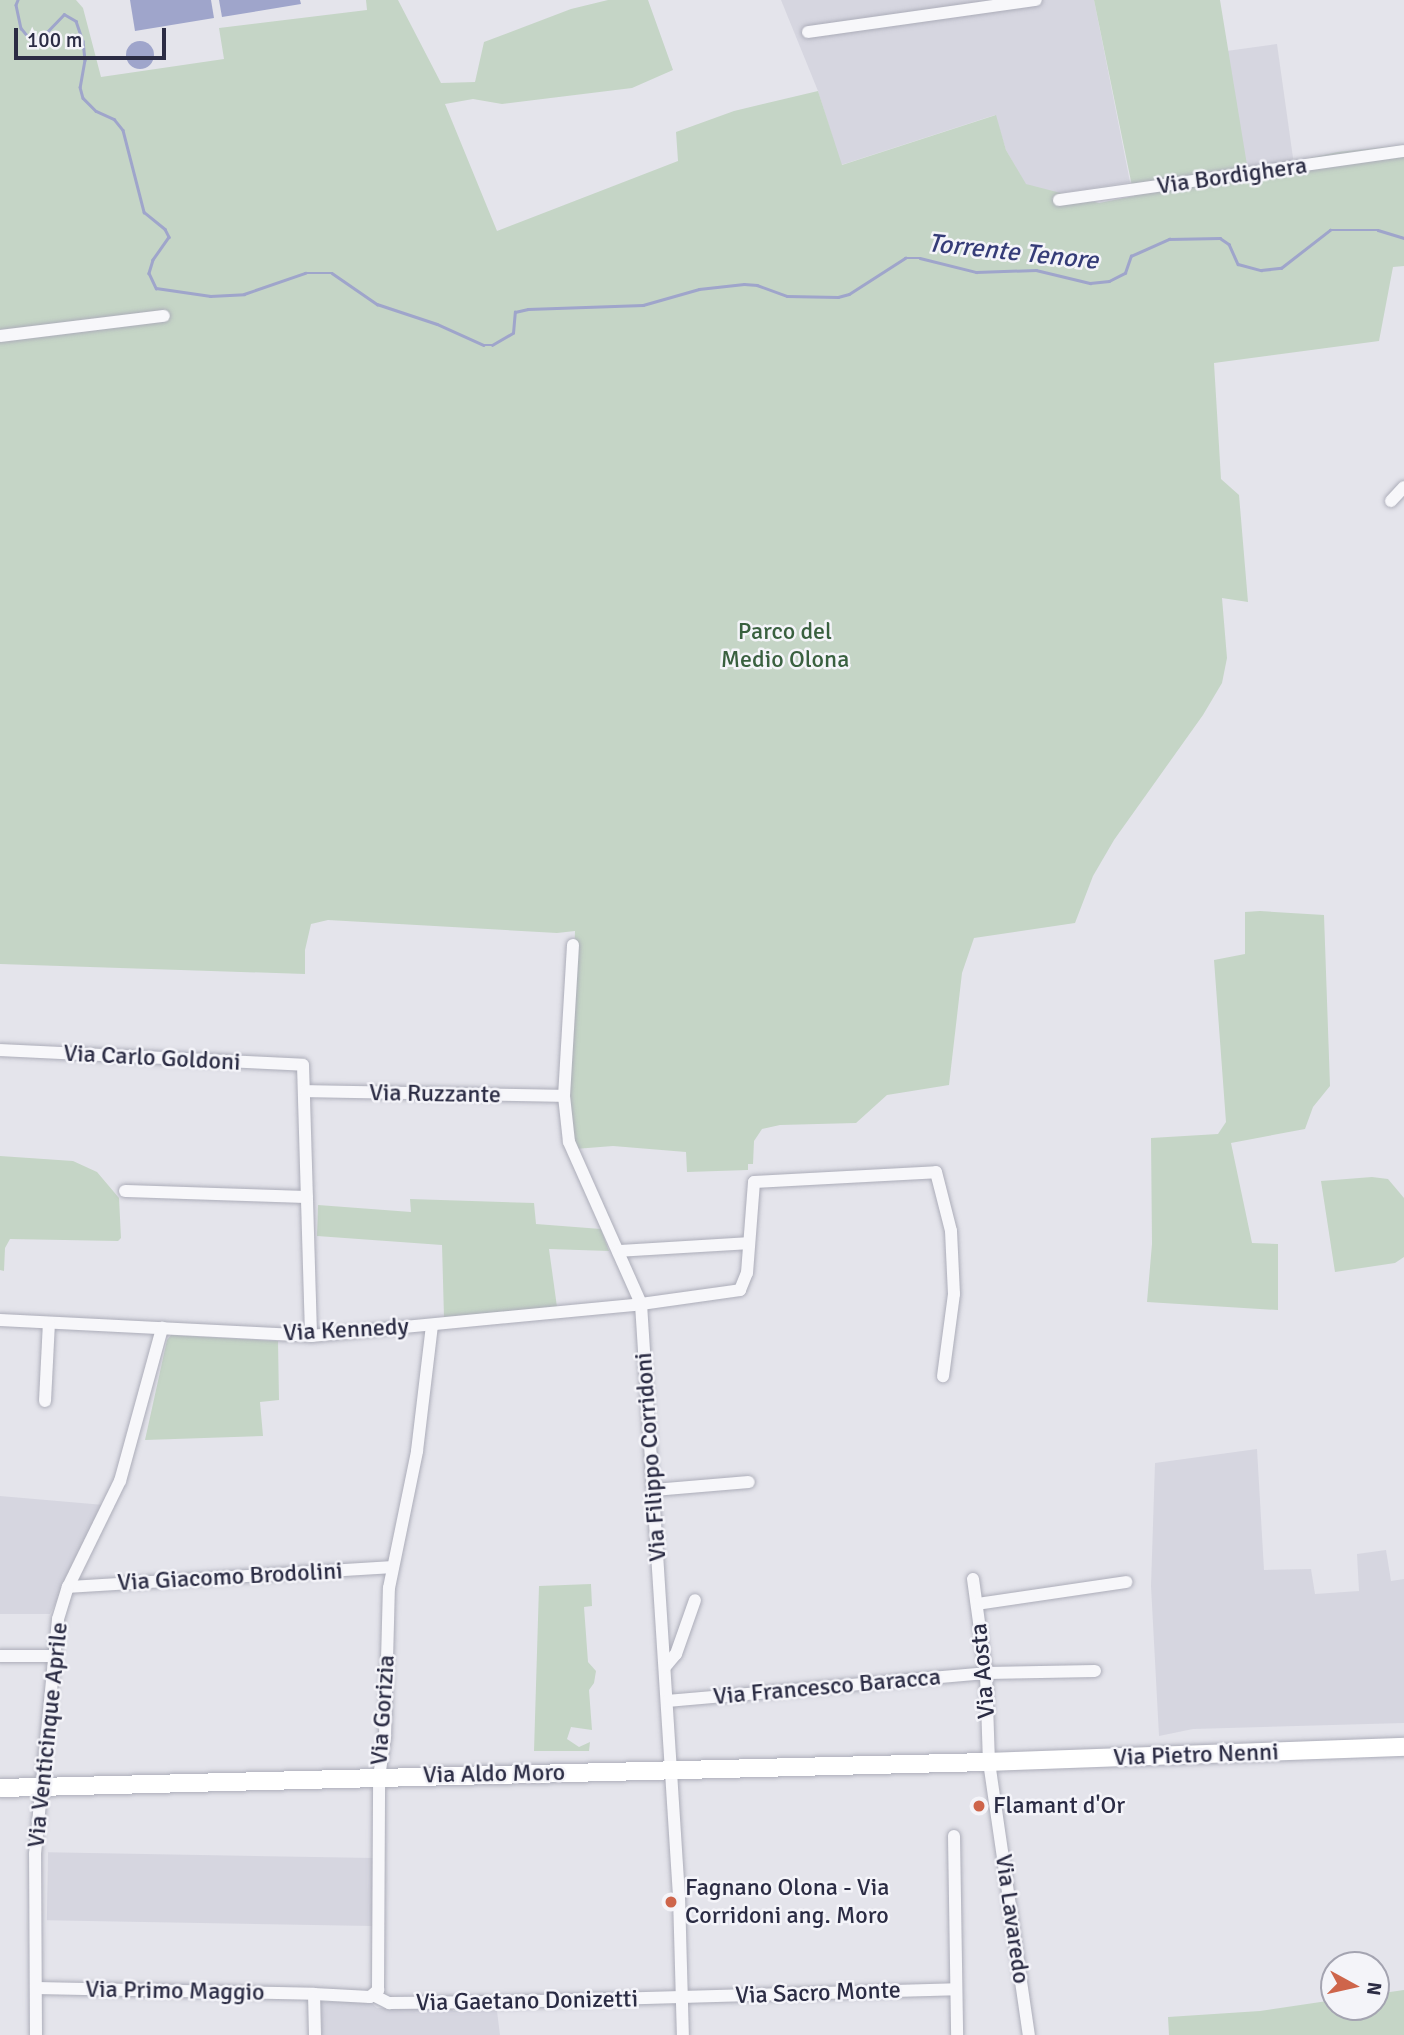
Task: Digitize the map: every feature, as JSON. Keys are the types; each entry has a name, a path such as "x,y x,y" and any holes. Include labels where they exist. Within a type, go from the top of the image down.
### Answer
{"main road":[{"name":"Via Pietro Nenni","path":"989,1762 1404,1747"},
{"name":"Via Aldo Moro","path":"0,1788 989,1762"}],"street":[{"path":"808,32 1036,0"},
{"name":"Via Bordighera","path":"1059,201 1404,151"},
{"path":"0,336 164,316"},
{"path":"1391,501 1404,487"},
{"name":"Via Filippo Corridoni","path":"573,945 564,1096 569,1142 641,1304 667,1701 683,2035"},
{"name":"Via Carlo Goldoni","path":"0,1050 303,1065 306,1091"},
{"path":"306,1091 311,1336"},
{"name":"Via Ruzzante","path":"306,1091 564,1096"},
{"path":"618,1251 749,1243 754,1182 936,1172 951,1231 954,1294 943,1376"},
{"path":"125,1191 307,1197"},
{"name":"Via Kennedy","path":"0,1320 311,1336 641,1304 740,1290 747,1273 749,1243"},
{"path":"45,1401 49,1323"},
{"name":"Via Gorizia","path":"376,1996 379,1777 385,1737 391,1567 416,1451 432,1325"},
{"name":"Via Venticinque Aprile","path":"36,2035 34,1883 58,1619 68,1587 120,1481 162,1328"},
{"path":"654,1490 749,1482"},
{"name":"Via Giacomo Brodolini","path":"68,1587 391,1567"},
{"name":"Via Aosta","path":"973,1579 986,1673 989,1762"},
{"path":"977,1604 1126,1582"},
{"path":"665,1667 676,1654 695,1600"},
{"path":"0,1656 53,1656"},
{"name":"Via Francesco Baracca","path":"667,1701 986,1673 1095,1671"},
{"name":"Via Lavaredo","path":"989,1762 1029,2035"},
{"path":"954,1836 957,2035"},
{"name":"Via Primo Maggio","path":"36,1988 314,1994"},
{"name":"Via Sacro Monte","path":"680,1998 956,1989"},
{"path":"315,2035 314,1994 376,1996"},
{"name":"Via Gaetano Donizetti","path":"376,1996 389,2003 680,1998"}],"shaded area":[{"path":"781,0 1094,0 1130,182 1054,194 1025,184 1006,150 995,115 841,165 818,91"},
{"path":"1277,44 1294,162 1243,169 1226,51"},
{"path":"1257,1449 1264,1570 1311,1569 1315,1594 1359,1591 1357,1554 1386,1550 1391,1581 1404,1579 1404,1723 1193,1729 1159,1736 1151,1586 1155,1463"},
{"path":"0,1496 104,1505 50,1614 0,1614"},
{"path":"48,1852 374,1858 373,1926 47,1920"},
{"path":"321,2002 370,2002 377,2008 451,2006 453,2011 497,2011 500,2035 322,2035"}],"green space":[{"name":"Parco del Medio Olona","path":"0,0 76,0 83,8 101,77 224,59 219,28 367,10 366,0 398,0 441,83 475,82 484,42 571,9 608,0 648,0 673,70 632,88 502,104 473,99 445,104 497,231 678,161 676,132 734,111 818,91 842,165 996,115 1006,150 1026,184 1099,203 1134,196 1094,0 1220,0 1248,171 1338,152 1404,145 1404,266 1393,267 1379,341 1214,363 1221,479 1239,495 1248,602 1222,598 1227,658 1222,683 1203,715 1114,840 1093,876 1075,923 974,938 962,973 949,1085 887,1095 856,1123 780,1125 762,1129 754,1141 753,1164 748,1164 748,1170 687,1172 686,1152 613,1146 575,1149 569,1103 575,931 557,933 328,920 311,924 305,950 305,974 0,964"},
{"path":"1245,912 1324,915 1330,1086 1313,1107 1305,1129 1231,1143 1252,1243 1278,1244 1278,1310 1147,1302 1152,1244 1151,1138 1218,1134 1226,1122 1214,960 1245,954"},
{"path":"0,1156 73,1161 97,1172 119,1198 121,1238 118,1241 10,1239 5,1248 4,1271 0,1270"},
{"path":"1372,1177 1388,1179 1404,1198 1404,1257 1395,1263 1335,1272 1321,1181"},
{"path":"410,1199 534,1203 536,1224 601,1229 609,1251 549,1249 557,1307 444,1317 442,1245 317,1236 318,1205 411,1212"},
{"path":"171,1335 278,1341 279,1400 260,1402 263,1436 145,1440 167,1340"},
{"path":"591,1584 592,1606 584,1607 588,1662 596,1671 594,1683 589,1690 592,1730 571,1727 567,1739 579,1747 590,1742 589,1751 534,1751 539,1586"},
{"path":"1404,1990 1404,2035 1169,2035 1168,2017 1260,2011 1320,2002 1320,2021 1390,2021 1390,1992"}],"water":[{"path":"130,0 211,0 214,18 135,31"},
{"path":"219,0 300,0 301,4 222,17"},
{"path":"140,41 150,45 154,55 150,65 140,69 130,65 126,55 130,45"}],"waterway":[{"name":"Torrente Tenore","path":"18,0 16,5 21,28 30,39 43,36 64,14 76,21 83,41 85,60 80,87 83,98 96,111 114,119 123,130 144,212 165,229 169,237 153,260 149,273 156,288 210,296 244,294 305,273 332,273 377,304 437,324 484,345 492,345 513,333 515,312 528,309 643,305 699,289 744,284 757,285 787,296 838,297 849,294 905,258 920,258 976,272 1036,270 1090,283 1109,281 1125,273 1131,256 1169,239 1220,238 1229,244 1238,264 1261,270 1281,268 1330,230 1378,230 1404,238"}],"place":[{"name":"Flamant d'Or","path":"979,1806"},
{"name":"Fagnano Olona - Via Corridoni ang. Moro","path":"671,1902"}]}
